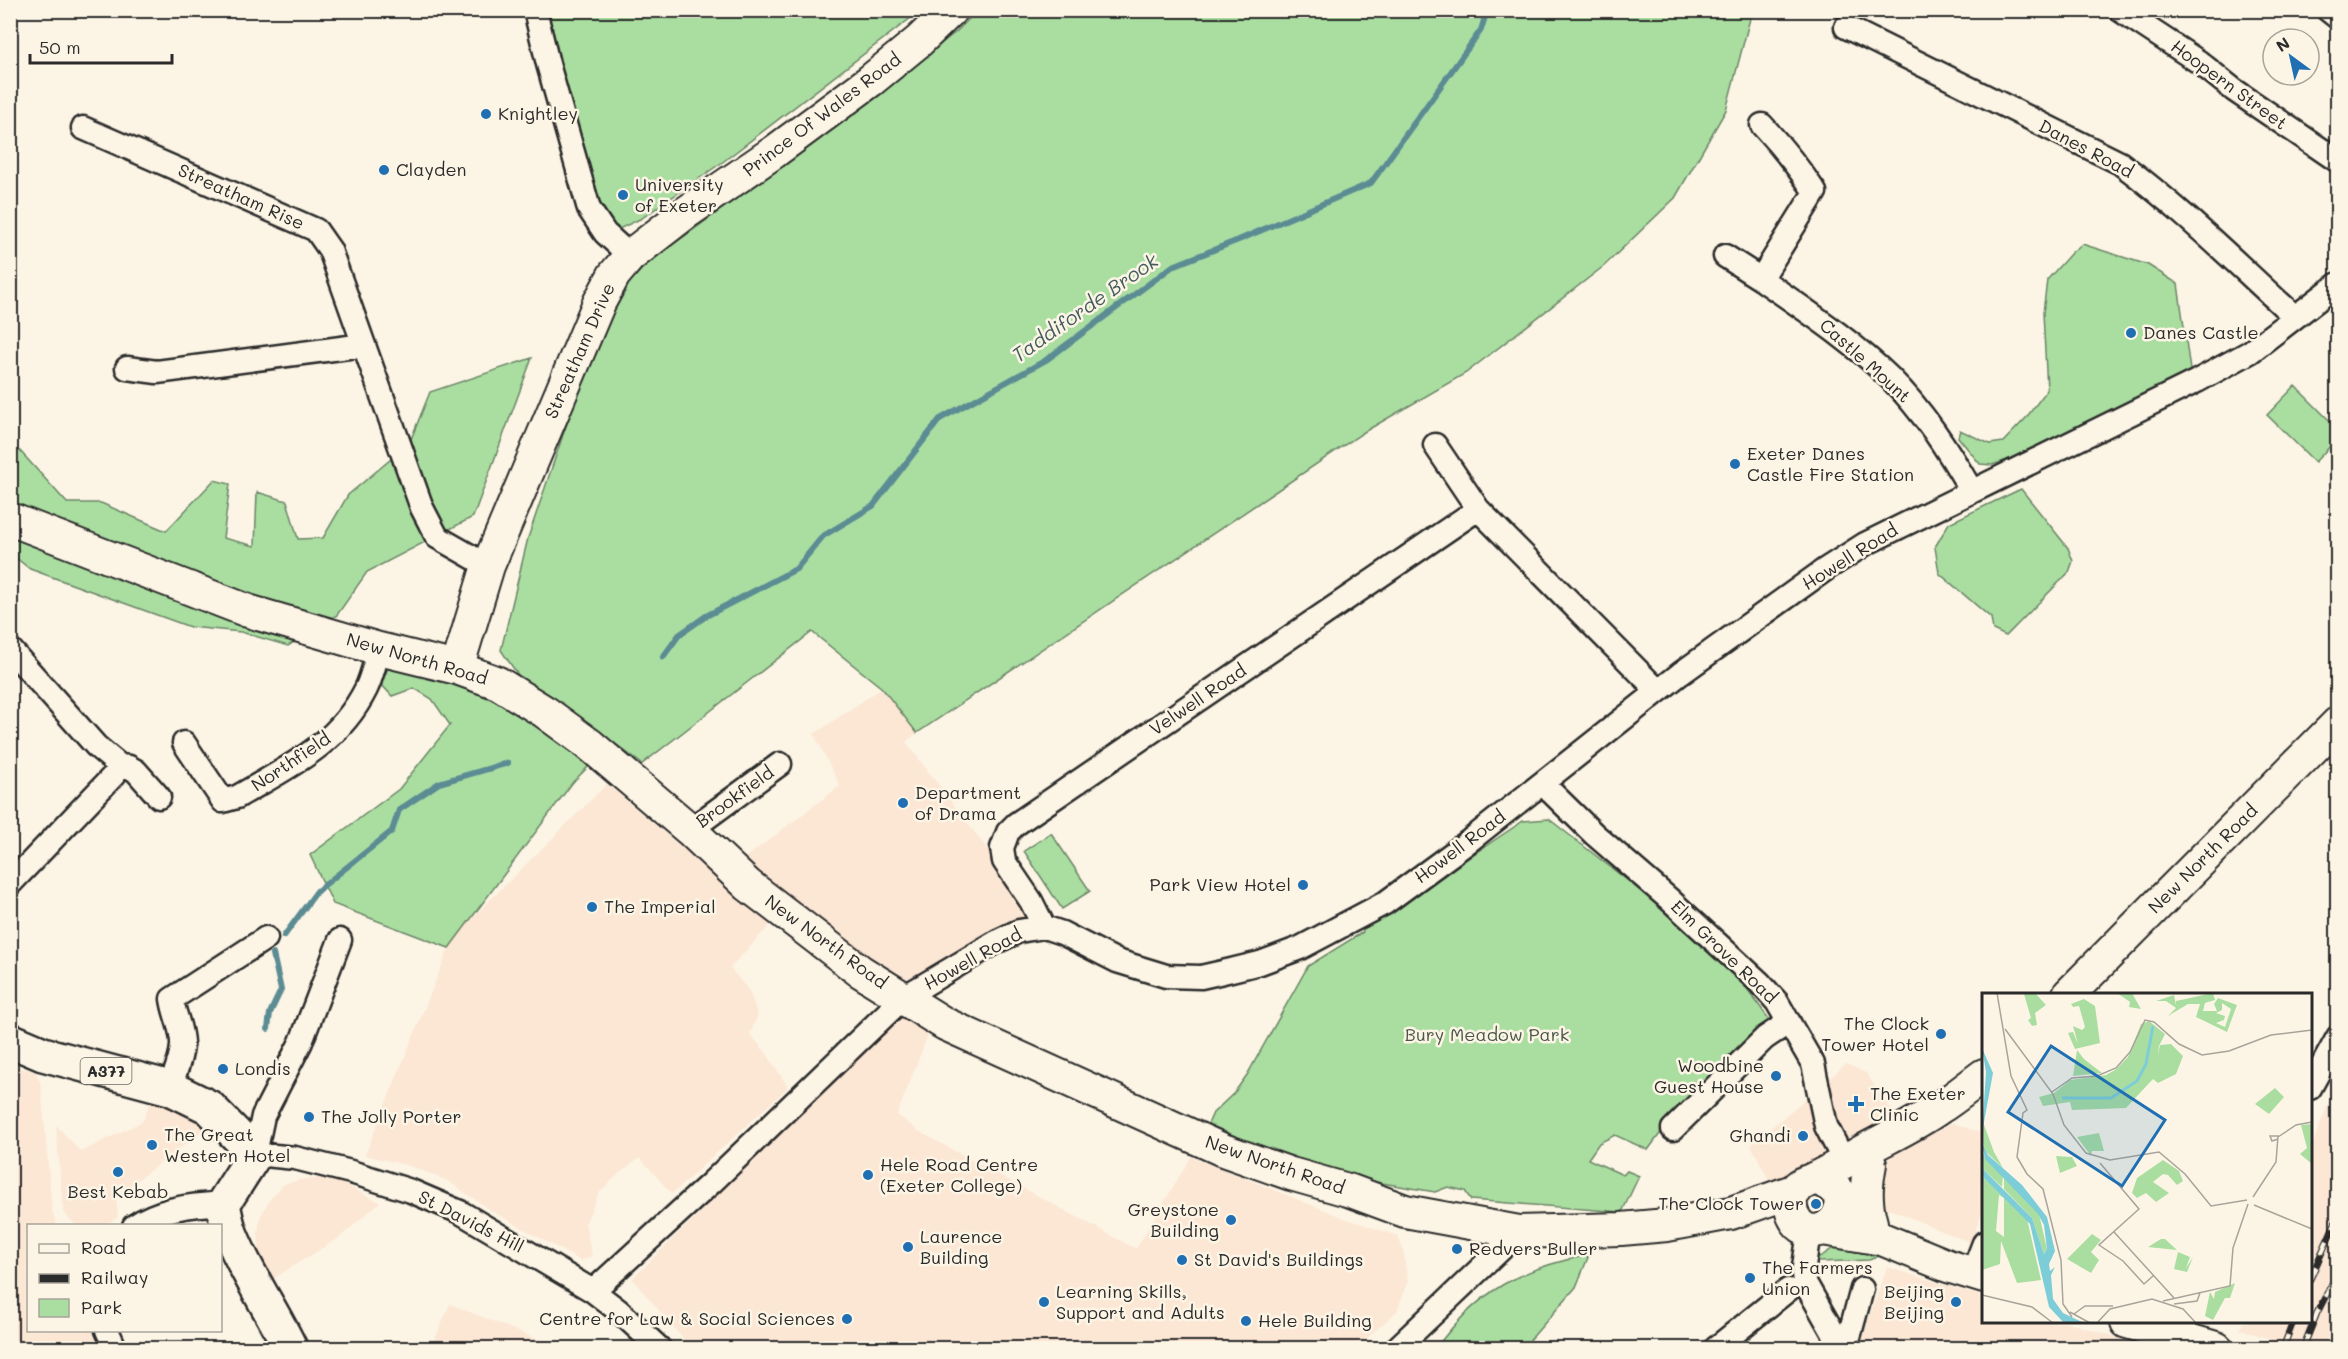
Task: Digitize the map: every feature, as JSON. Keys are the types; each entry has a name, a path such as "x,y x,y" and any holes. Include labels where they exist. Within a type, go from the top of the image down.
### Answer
{"highway":[{"name":"A377","path":"20,1045 170,1088 209,1107 255,1154"},
{"path":"255,1154 223,1204 231,1234 246,1267 290,1348"}],"main road":[{"name":"Prince Of Wales Road","path":"630,256 684,214 774,152 870,81 919,41 951,10"},
{"name":"Streatham Drive","path":"457,668 489,566 606,288 630,256"},
{"name":"New North Road","path":"10,519 248,611 379,649 457,668 498,683 545,712 590,745 690,830 748,885 821,942 860,971 945,1024 1222,1150 1351,1191 1405,1211 1519,1232 1621,1229 1667,1225 1731,1213 1817,1208 1857,1163 1898,1133 1940,1108 1982,1076"},
{"name":"New North Road","path":"2070,993 2337,723"},
{"path":"1857,1163 1865,1185 1865,1200 1876,1231"},
{"path":"1817,1208 1876,1231 1948,1266 1978,1276"},
{"path":"2130,1323 2216,1348"}],"street":[{"path":"535,10 589,209 605,233 630,256"},
{"name":"Hoopern Street","path":"2120,10 2199,62 2234,90 2337,162"},
{"path":"2328,10 2337,18"},
{"name":"Danes Road","path":"1846,27 2120,164 2204,233 2295,317"},
{"path":"1761,279 1815,192 1798,171 1791,156 1762,125"},
{"name":"Streatham Rise","path":"83,128 316,230 330,250 422,508 437,537 489,566"},
{"name":"Castle Mount","path":"1725,256 1830,327 1890,378 1915,405 1939,438 1971,490"},
{"name":"Howell Road","path":"593,1291 711,1183 904,997 998,941 1019,931 1044,927 1062,933 1117,961 1166,976 1201,977 1260,963 1300,948 1385,903 1543,784 1658,691 1826,569 1865,544 1971,490 2198,381 2250,352 2337,284"},
{"path":"127,368 154,382 364,345"},
{"path":"1436,446 1478,509 1658,691"},
{"name":"Velwell Road","path":"1044,927 1031,900 1004,861 1002,848 1008,832 1016,824 1478,509"},
{"path":"10,649 96,746 120,766 136,771 159,797"},
{"name":"Northfield","path":"184,743 223,801 237,797 315,750 346,723 368,687 379,649"},
{"name":"Brookfield","path":"690,830 780,764"},
{"path":"10,884 120,766"},
{"name":"Elm Grove Road","path":"1543,784 1594,834 1669,898 1778,1002 1813,1064 1826,1126 1857,1163"},
{"path":"170,1088 182,1047 172,999 267,938"},
{"path":"255,1154 262,1116 301,1042 340,940"},
{"path":"1673,1130 1765,1038 1790,1022"},
{"path":"2312,1084 2337,1037"},
{"name":"St Davids Hill","path":"255,1154 295,1158 411,1191 460,1212 593,1291 619,1311 659,1348"},
{"path":"137,1224 144,1219 195,1204 223,1204"},
{"path":"1817,1208 1803,1274 1804,1281 1844,1348"},
{"path":"1397,1348 1519,1232"},
{"path":"1978,1276 1982,1250"},
{"path":"1844,1348 1862,1289"},
{"path":"1716,1348 1788,1290"},
{"path":"108,1332 115,1348"}],"shaded area":[{"path":"882,688 917,733 906,742 1000,866 1032,919 908,987 777,894 745,858 840,786 814,734"},
{"path":"607,784 771,924 730,968 749,991 758,1015 750,1034 767,1054 788,1087 672,1194 640,1158 621,1172 599,1193 585,1224 592,1256 581,1261 492,1211 448,1181 410,1166 365,1155 449,948 471,919"},
{"name":"Hele Road Centre (Exeter College)","path":"895,1012 929,1032 897,1115 920,1132 1136,1249 1191,1157 1347,1219 1398,1236 1403,1250 1408,1282 1397,1311 1356,1348 691,1348 632,1279 845,1070"},
{"path":"1846,1064 1866,1073 1900,1122 1771,1184 1751,1145"},
{"path":"11,1065 35,1072 41,1084 52,1210 57,1224 27,1224 27,1332 93,1332 100,1348 11,1348"},
{"path":"154,1092 212,1124 116,1196 118,1217 106,1224 75,1224 63,1212 56,1125 81,1152 143,1121"},
{"path":"2331,1097 2338,1100 2337,1331 2330,1329 2324,1348 2310,1346 2309,1348 2266,1348 2270,1339 2240,1329 2243,1323 2312,1323 2312,1145"},
{"path":"1953,1123 1982,1134 1982,1212 1971,1243 1880,1205 1883,1168 1901,1148"},
{"path":"332,1178 380,1202 340,1237 271,1280 260,1257 258,1235 260,1217 271,1198 284,1184 304,1179"},
{"path":"1887,1267 1982,1297 1982,1323 2069,1323 2155,1348 1858,1348"},
{"path":"450,1304 546,1344 544,1348 431,1348"}],"green space":[{"name":"University of Exeter","path":"545,11 920,11 724,161 642,218 619,229 598,217"},
{"path":"977,11 1752,11 1726,110 1675,198 1604,266 1466,373 1364,432 917,733 882,688 812,632 642,764 613,742 573,782 449,948 333,904 310,855 399,789 450,725 432,699 414,688 392,696 381,684 390,664 497,695 518,675 501,650 528,538 607,305 649,262 799,153 956,32"},
{"name":"Danes Castle","path":"2082,244 2148,265 2178,284 2191,377 2109,411 2007,460 1992,465 1980,464 1958,437 1960,430 1990,444 2003,442 2026,418 2047,390 2043,313 2047,280"},
{"path":"532,358 473,517 367,572 337,615 288,646 241,632 190,627 30,569 11,554 11,451 20,451 67,503 101,503 166,531 214,480 230,484 223,538 255,546 257,492 287,501 298,539 323,538 348,495 409,444 430,392"},
{"path":"2295,386 2337,428 2337,439 2315,462 2267,415"},
{"path":"2021,489 2068,548 2073,561 2069,572 2006,636 1993,630 1991,618 1939,573 1935,547 1949,523"},
{"name":"Bury Meadow Park","path":"1549,819 1660,906 1746,987 1771,1022 1665,1127 1648,1150 1615,1135 1599,1143 1588,1159 1623,1175 1627,1171 1639,1176 1622,1212 1471,1200 1465,1191 1448,1187 1435,1192 1376,1182 1266,1150 1208,1124 1213,1113 1234,1093 1247,1075 1308,966 1363,932 1361,928 1412,898 1523,821"},
{"path":"1051,833 1090,891 1062,909 1024,851"},
{"path":"1847,1246 1878,1253 1877,1257 1869,1260 1820,1262 1816,1260 1832,1249"},
{"path":"1589,1255 1576,1287 1523,1348 1436,1348 1468,1311 1502,1285 1542,1267"}],"waterway":[{"name":"Taddiforde Brook","path":"663,657 679,635 706,616 796,569 823,536 873,506 940,419 1046,360 1173,266 1371,183 1481,30 1487,10"},
{"name":"Taddiforde Brook","path":"284,936 317,891 392,831 399,810 439,783 508,763"},
{"name":"Taddiforde Brook","path":"268,1029 270,1013 281,990 273,954"}],"railway":[{"path":"2312,1275 2338,1217"},
{"path":"2303,1348 2317,1313 2338,1272"},
{"path":"2283,1348 2293,1323"}],"place":[{"name":"Knightley","path":"486,114"},
{"name":"Clayden","path":"384,170"},
{"name":"University of Exeter","path":"623,195"},
{"name":"Danes Castle","path":"2131,333"},
{"name":"Exeter Danes Castle Fire Station","path":"1735,464"},
{"name":"Department of Drama","path":"903,803"},
{"name":"Park View Hotel","path":"1303,885"},
{"name":"The Imperial","path":"592,907"},
{"name":"The Clock Tower Hotel","path":"1941,1034"},
{"name":"Londis","path":"223,1069"},
{"name":"Woodbine Guest House","path":"1776,1076"},
{"name":"The Exeter Clinic","path":"1856,1104"},
{"name":"The Jolly Porter","path":"309,1117"},
{"name":"Ghandi","path":"1803,1136"},
{"name":"The Great Western Hotel","path":"152,1145"},
{"name":"Best Kebab","path":"118,1172"},
{"name":"Hele Road Centre (Exeter College)","path":"868,1175"},
{"name":"The Clock Tower","path":"1816,1204"},
{"name":"Greystone Building","path":"1231,1220"},
{"name":"Laurence Building","path":"908,1247"},
{"name":"Redvers Buller","path":"1457,1249"},
{"name":"St David's Buildings","path":"1182,1260"},
{"name":"The Farmers Union","path":"1750,1278"},
{"name":"Learning Skills, Support and Adults","path":"1044,1302"},
{"name":"Beijing Beijing","path":"1956,1302"},
{"name":"Centre for Law & Social Sciences","path":"847,1319"},
{"name":"Hele Building","path":"1246,1321"}]}
